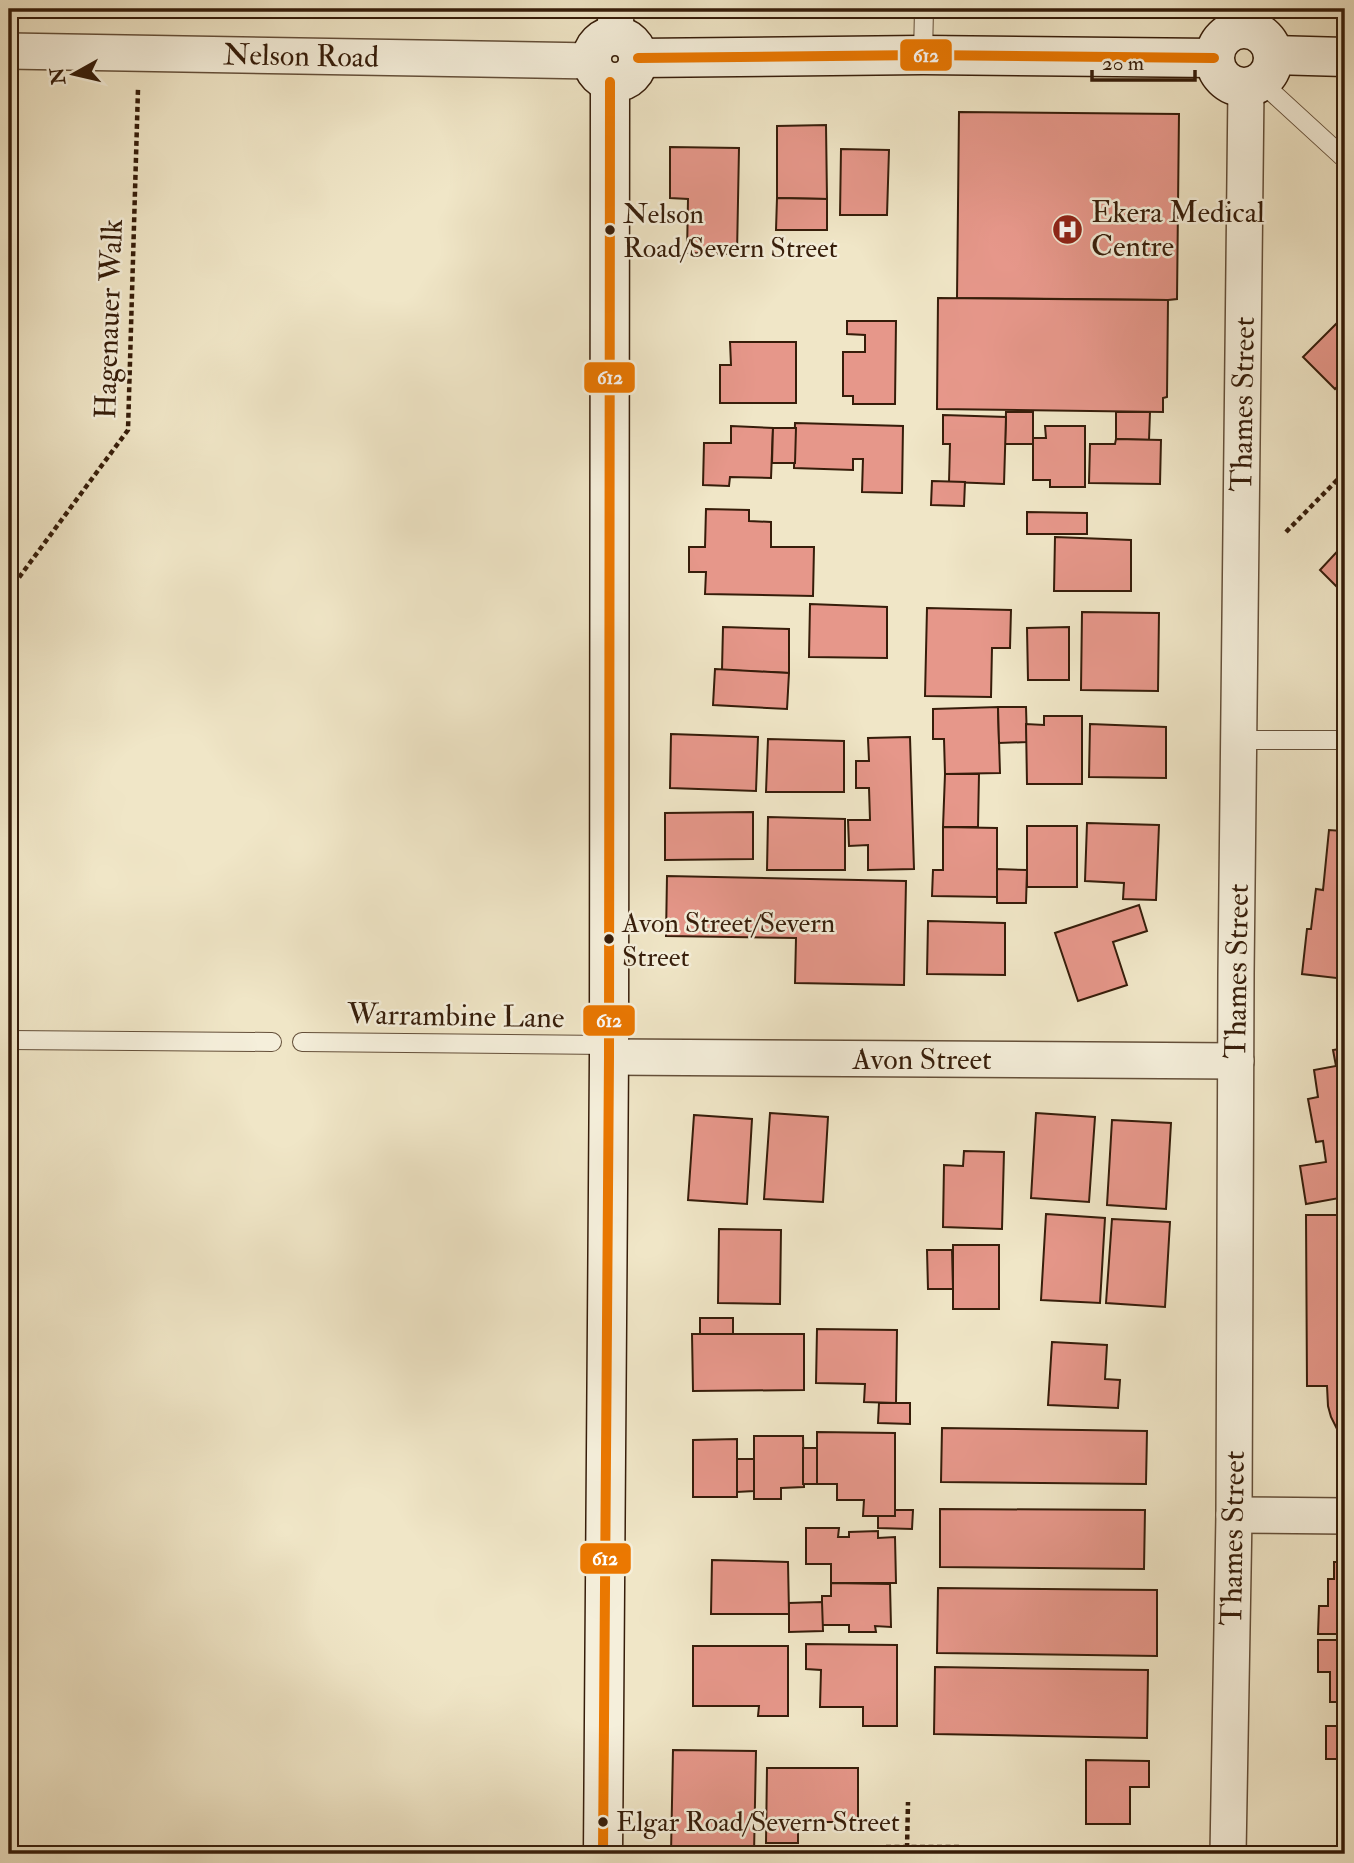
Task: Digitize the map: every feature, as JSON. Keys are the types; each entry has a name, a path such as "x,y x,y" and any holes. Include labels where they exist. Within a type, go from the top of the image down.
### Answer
{"street":[{"path":"1260,75 1270,46 1266,39 1242,19 1219,41 1214,58 1220,76 1236,87 1260,75 1345,57"},
{"name":"Nelson Road","path":"9,51 139,54 614,49 1214,58"},
{"path":"603,1854 614,49"},
{"name":"Thames Street","path":"1228,1854 1234,1515 1239,740 1260,75"},
{"name":"Avon Street","path":"608,1051 1236,1061"},
{"path":"1234,1515 1345,1516"}],"lane":[{"path":"923,55 924,9"},
{"path":"1260,75 1345,159"},
{"path":"1239,740 1343,740"},
{"path":"9,1041 272,1042"},
{"name":"Warrambine Lane","path":"302,1042 608,1051"}],"path":[{"name":"Hagenauer Walk","path":"9,590 128,430 139,54"},
{"path":"1286,532 1345,472"},
{"path":"907,1848 908,1802"},
{"path":"886,1847 960,1847"}],"building":[{"name":"Ekera Medical Centre","path":"959,112 1179,114 1177,299 957,298"},
{"path":"826,125 827,199 777,198 777,126"},
{"path":"670,147 739,148 737,254 687,253 688,199 670,198"},
{"path":"841,149 889,150 887,215 840,215"},
{"path":"777,198 827,199 827,230 776,230"},
{"path":"938,298 1168,300 1167,397 1163,398 1163,412 937,409"},
{"path":"1345,315 1345,379 1335,389 1303,357"},
{"path":"847,321 896,321 895,404 853,404 853,396 843,396 843,352 865,352 865,335 847,334"},
{"path":"730,342 796,342 796,403 720,403 720,365 731,365"},
{"path":"1006,412 1033,412 1033,444 1005,444"},
{"path":"1116,412 1150,412 1149,440 1116,439"},
{"path":"943,415 1006,417 1004,484 949,482 950,444 943,444"},
{"path":"795,423 903,426 902,493 862,492 863,459 853,459 853,470 794,468"},
{"path":"731,426 773,428 771,478 730,477 729,486 703,485 704,443 731,443"},
{"path":"1045,426 1085,426 1085,487 1050,487 1050,480 1033,480 1033,438 1046,438"},
{"path":"773,428 796,428 795,463 772,463"},
{"path":"1116,439 1161,440 1160,484 1089,483 1090,444 1115,444"},
{"path":"932,481 965,482 964,506 931,505"},
{"path":"706,509 749,510 749,521 771,522 771,547 814,547 813,596 705,594 706,572 689,572 689,547 705,547"},
{"path":"1027,512 1087,513 1087,534 1027,534"},
{"path":"1055,537 1131,540 1131,591 1054,591"},
{"path":"1345,543 1345,595 1320,570"},
{"path":"810,604 887,607 887,658 809,657"},
{"path":"927,608 1011,610 1010,648 992,648 991,697 925,696"},
{"path":"1082,612 1159,613 1158,691 1081,690"},
{"path":"723,627 789,629 789,673 722,670"},
{"path":"1069,627 1069,680 1028,680 1027,628"},
{"path":"715,669 789,673 787,709 713,705"},
{"path":"998,707 1000,773 945,774 944,739 933,739 933,709"},
{"path":"998,707 1026,707 1027,742 999,743"},
{"path":"1044,716 1082,716 1082,784 1027,784 1026,724 1044,725"},
{"path":"1090,724 1166,727 1166,778 1089,777"},
{"path":"671,734 758,737 756,791 670,788"},
{"path":"910,737 914,869 868,870 868,845 849,846 848,820 870,820 869,788 856,788 856,761 869,761 868,738"},
{"path":"768,739 844,741 844,792 766,792"},
{"path":"945,774 979,774 978,827 943,827"},
{"path":"753,812 753,859 665,860 665,813"},
{"path":"1343,816 1345,979 1302,974 1307,929 1311,929 1316,889 1323,890 1329,830 1342,831"},
{"path":"768,817 845,819 845,870 767,870"},
{"path":"1087,823 1159,825 1156,900 1123,899 1124,883 1085,881"},
{"path":"1027,826 1077,826 1077,887 1027,887"},
{"path":"943,827 997,828 997,897 932,896 933,870 943,870"},
{"path":"997,869 1027,870 1026,903 997,903"},
{"path":"667,876 906,881 904,985 795,983 796,938 666,936"},
{"path":"1139,905 1147,931 1113,942 1127,985 1078,1001 1055,933"},
{"path":"928,921 1005,923 1005,975 927,974"},
{"path":"1345,1048 1345,1197 1306,1204 1300,1166 1326,1162 1323,1141 1316,1142 1308,1099 1318,1097 1314,1070 1336,1066 1333,1050"},
{"path":"770,1113 828,1117 823,1202 764,1199"},
{"path":"1036,1113 1095,1117 1089,1202 1031,1198"},
{"path":"694,1115 752,1119 747,1204 688,1200"},
{"path":"1112,1120 1171,1123 1166,1209 1107,1205"},
{"path":"964,1151 1004,1152 1002,1229 943,1227 944,1165 963,1166"},
{"path":"1046,1214 1105,1218 1100,1303 1041,1300"},
{"path":"1306,1215 1345,1215 1345,1439 1331,1417 1327,1386 1307,1386"},
{"path":"1112,1219 1170,1222 1165,1307 1106,1303"},
{"path":"719,1229 781,1230 780,1304 718,1303"},
{"path":"953,1245 999,1245 999,1309 953,1309"},
{"path":"927,1250 952,1250 953,1289 928,1289"},
{"path":"700,1318 733,1318 733,1334 700,1334"},
{"path":"817,1329 897,1330 896,1403 864,1402 865,1384 816,1383"},
{"path":"692,1334 804,1334 804,1390 693,1391"},
{"path":"1052,1342 1107,1345 1105,1379 1120,1380 1118,1408 1048,1405"},
{"path":"879,1403 910,1403 910,1424 878,1423"},
{"path":"942,1428 1147,1431 1146,1484 941,1482"},
{"path":"817,1432 895,1433 895,1516 863,1516 864,1500 837,1500 837,1484 817,1484"},
{"path":"754,1436 803,1436 804,1487 781,1488 781,1499 754,1499"},
{"path":"737,1439 737,1497 693,1497 693,1440"},
{"path":"803,1448 817,1448 817,1484 803,1484"},
{"path":"737,1459 754,1459 754,1491 737,1492"},
{"path":"940,1509 1145,1510 1144,1569 940,1567"},
{"path":"895,1510 913,1510 912,1529 878,1528 878,1516 895,1516"},
{"path":"806,1528 839,1528 838,1537 849,1537 849,1532 878,1531 878,1538 895,1537 896,1583 831,1583 831,1564 806,1564"},
{"path":"712,1560 788,1562 789,1614 711,1614"},
{"path":"1334,1562 1345,1562 1345,1634 1318,1634 1319,1606 1328,1606 1328,1579 1334,1579"},
{"path":"831,1583 890,1584 891,1627 875,1626 876,1632 849,1632 849,1625 822,1625 822,1596 831,1596"},
{"path":"938,1588 1157,1590 1157,1656 937,1653"},
{"path":"822,1602 823,1631 789,1632 789,1603"},
{"path":"1318,1640 1345,1640 1345,1702 1330,1702 1330,1672 1318,1672"},
{"path":"806,1644 897,1645 897,1726 863,1726 863,1707 820,1707 821,1670 806,1669"},
{"path":"693,1646 788,1646 788,1716 758,1716 759,1706 693,1706"},
{"path":"935,1667 1148,1670 1147,1738 934,1734"},
{"path":"1326,1726 1345,1726 1345,1759 1326,1759"},
{"path":"673,1750 756,1751 754,1854 671,1854"},
{"path":"1086,1760 1149,1761 1149,1787 1130,1787 1130,1824 1086,1824"},
{"path":"767,1768 858,1768 858,1822 798,1822 798,1843 766,1843"},
{"path":"1067,1852 1067,1854 986,1854"}],"transit line":[{"name":"612","path":"638,58 923,55 1214,58"},
{"name":"612","path":"603,1854 609,1057 610,82"}],"place":[{"name":"Ekera Medical Centre","path":"1068,229"},
{"name":"Nelson Road/Severn Street","path":"610,230"},
{"name":"Avon Street/Severn Street","path":"609,939"},
{"name":"Elgar Road/Severn Street","path":"603,1822"}]}
